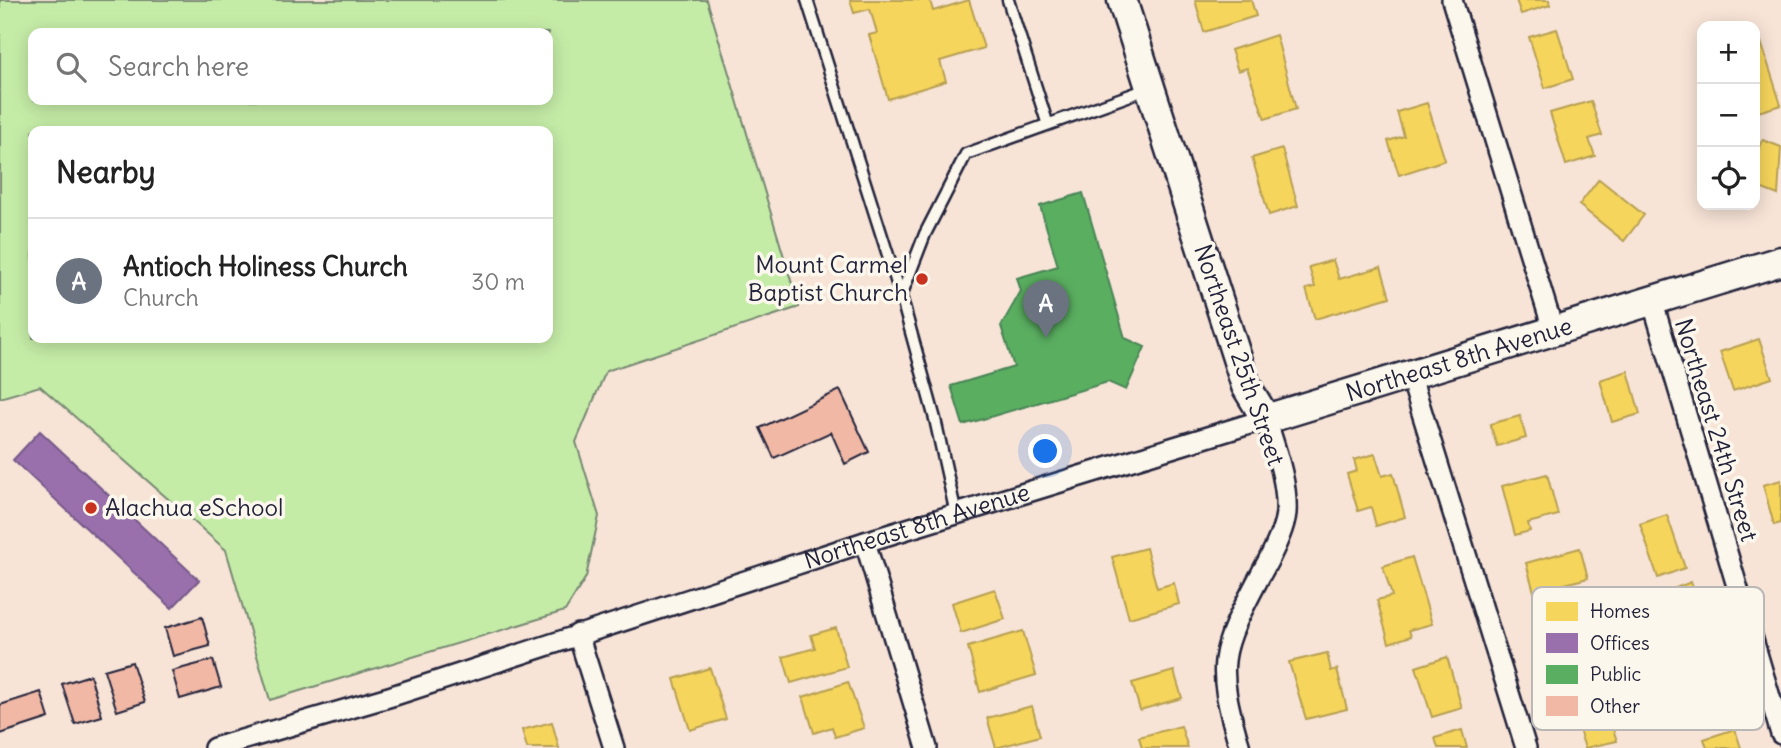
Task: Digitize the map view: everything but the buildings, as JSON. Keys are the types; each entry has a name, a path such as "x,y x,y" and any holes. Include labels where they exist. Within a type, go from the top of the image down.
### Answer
{"street":[{"name":"Northeast 25th Street","path":"1122,0 1246,386 1266,419 1280,466 1286,514 1271,556 1230,633 1222,664 1224,695 1240,748"},
{"path":"1452,0 1553,330"},
{"name":"Northeast 8th Avenue","path":"214,748 391,696 865,542 1781,261"},
{"name":"Northeast 24th Street","path":"1652,300 1737,587"},
{"path":"1410,374 1526,748"},
{"path":"865,542 927,748"},
{"path":"578,634 614,748"},
{"name":"Northeast 24th Street","path":"1764,677 1781,734"}],"lane":[{"path":"807,0 901,296 935,419 956,514"},
{"path":"1008,0 1047,122"},
{"path":"901,296 925,234 966,154 1047,122 1150,88"}],"green space":[{"path":"0,0 707,0 799,307 606,371 576,442 599,516 586,577 565,611 270,700 226,550 40,386 0,398"}],"place":[{"name":"Mount Carmel Baptist Church","path":"922,279"},
{"name":"Antioch Holiness Church","path":"1046,338"},
{"name":"Alachua eSchool","path":"91,508"}]}
